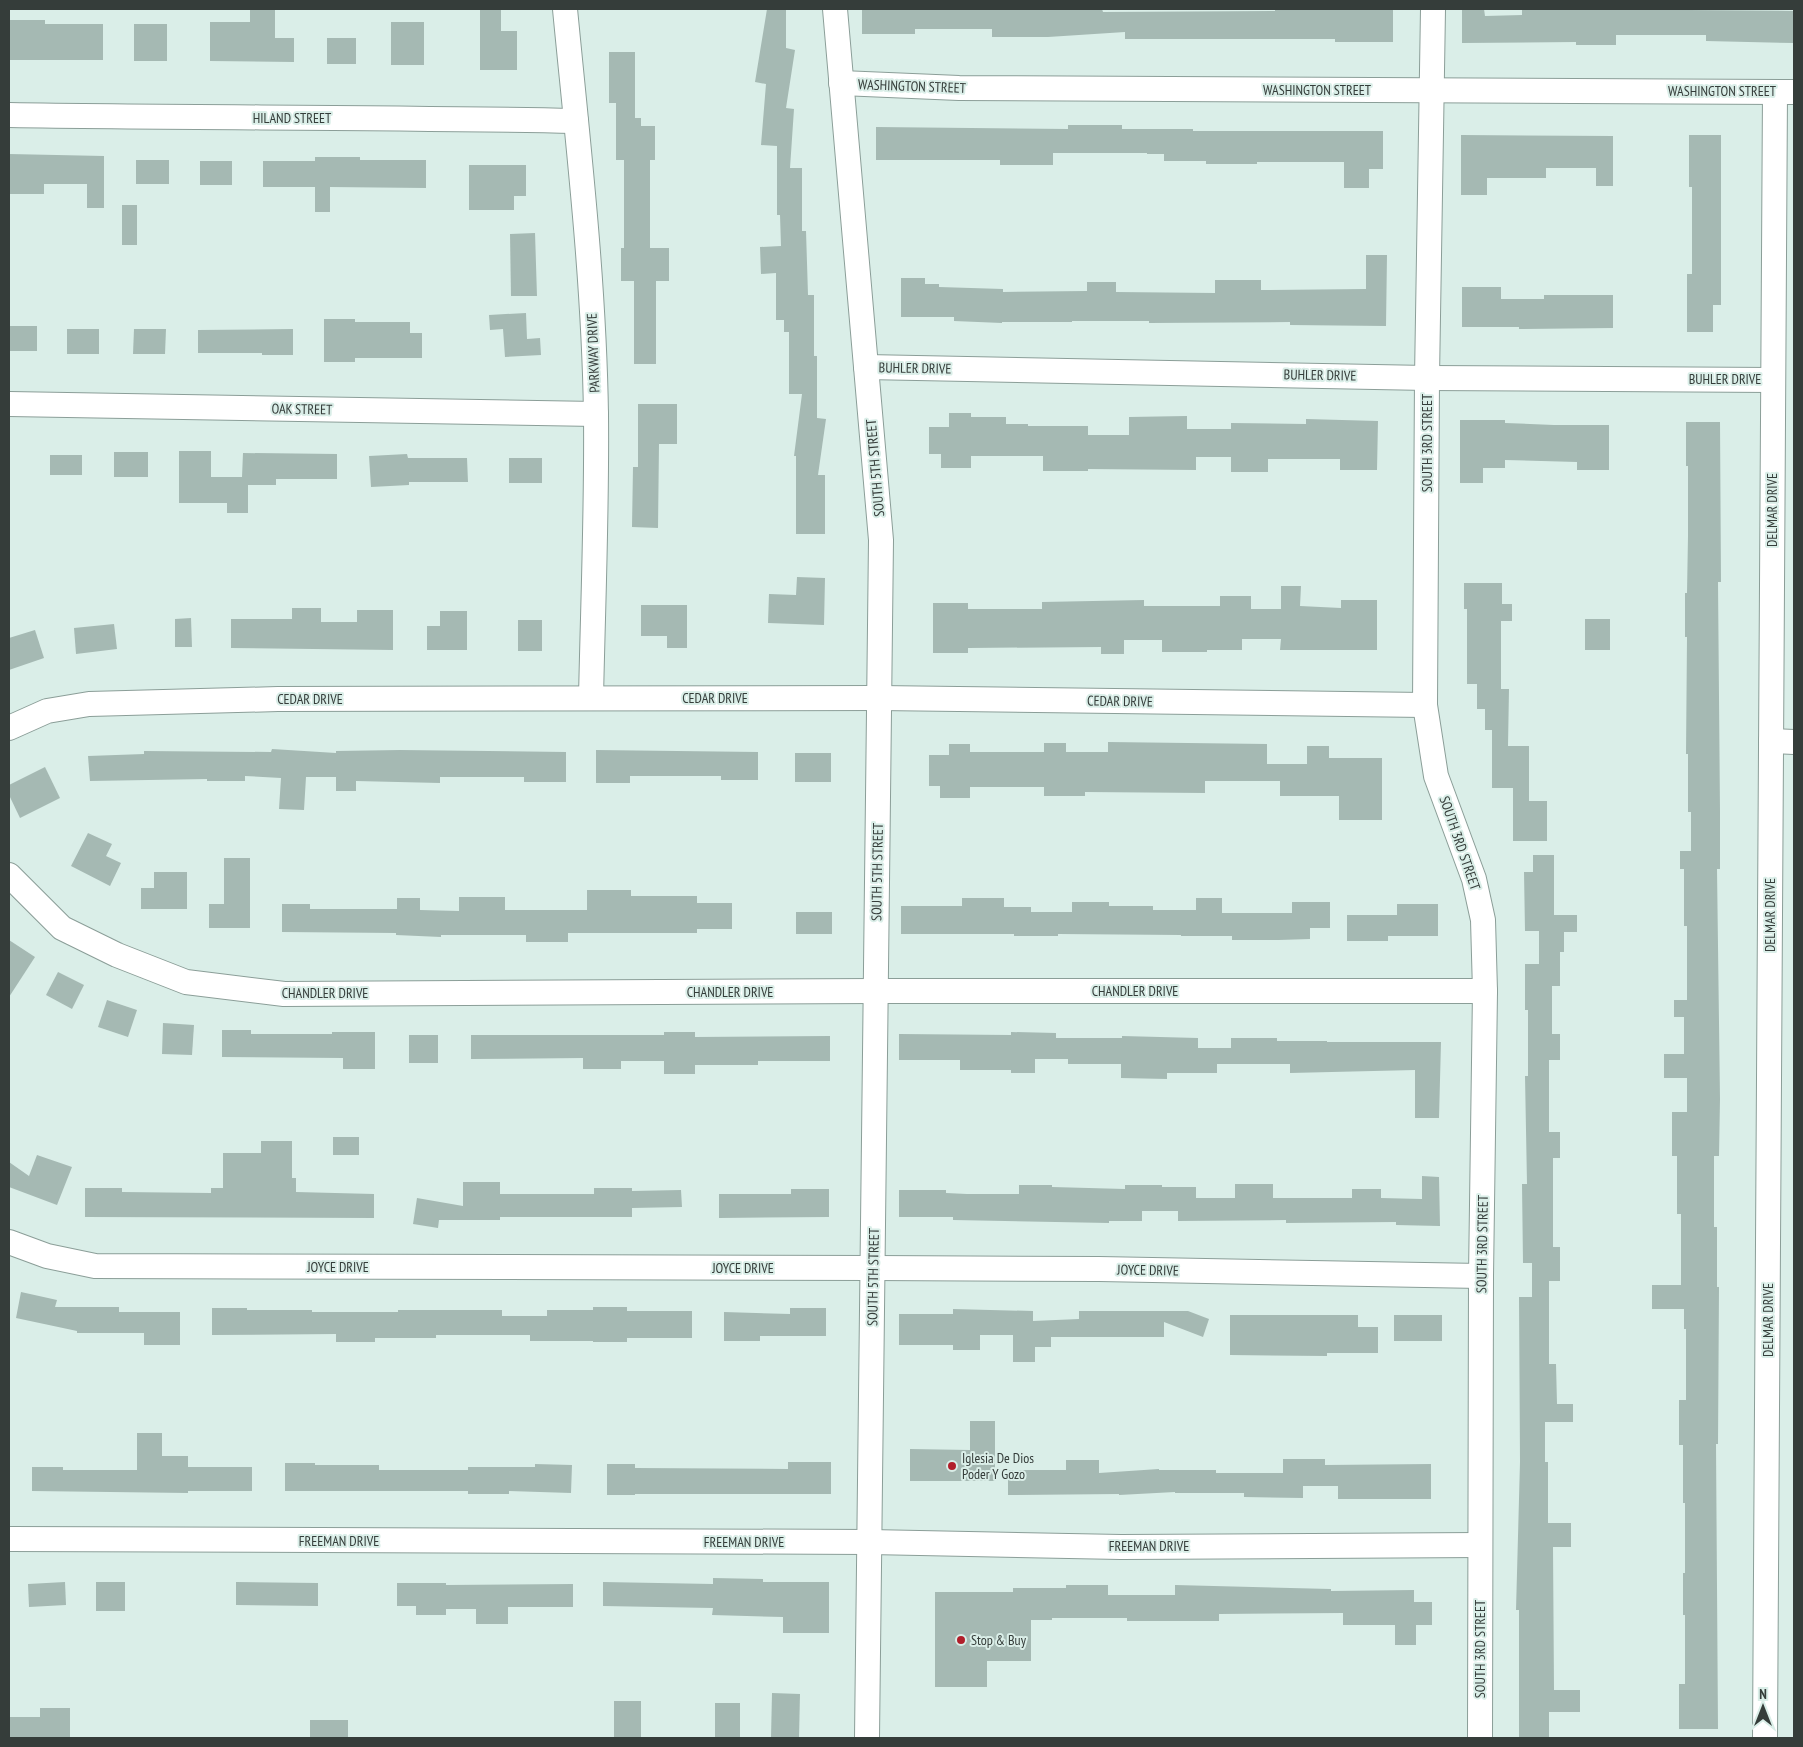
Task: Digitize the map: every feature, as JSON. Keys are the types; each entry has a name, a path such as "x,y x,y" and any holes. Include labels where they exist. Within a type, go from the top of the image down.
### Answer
{"street":[{"name":"PARKWAY DRIVE","path":"565,9 590,278 596,414 595,545 590,698"},
{"name":"SOUTH 5TH STREET","path":"834,9 881,540 875,991 874,1268 866,1738"},
{"name":"SOUTH 3RD STREET","path":"1433,9 1425,705 1436,776 1474,879 1483,920 1485,991 1480,1738"},
{"name":"WASHINGTON STREET","path":"841,83 959,88 1785,92"},
{"name":"DELMAR DRIVE","path":"1765,1738 1773,380 1785,92"},
{"name":"HILAND STREET","path":"9,115 192,118 399,117 576,121"},
{"name":"BUHLER DRIVE","path":"866,367 1428,378 1773,380"},
{"name":"OAK STREET","path":"9,404 596,414"},
{"name":"CEDAR DRIVE","path":"9,728 47,711 88,704 288,699 879,698 1425,705"},
{"path":"1771,741 1794,742"},
{"name":"CHANDLER DRIVE","path":"9,875 62,928 117,955 186,982 284,994 875,991 1485,991"},
{"name":"JOYCE DRIVE","path":"9,1242 47,1256 95,1266 874,1268 1482,1276"},
{"name":"FREEMAN DRIVE","path":"9,1539 870,1542 1121,1547 1480,1545"}],"building":[{"path":"250,9 275,9 275,38 294,38 294,62 210,61 210,22 250,22"},
{"path":"480,9 501,9 501,31 517,31 517,70 480,70"},
{"path":"767,9 786,9 786,48 795,50 786,108 794,109 790,168 802,168 802,231 806,231 808,295 814,295 814,356 817,356 817,418 826,419 818,475 825,475 825,534 796,534 796,456 794,456 802,394 789,394 789,332 784,332 784,320 776,320 776,273 761,274 760,247 781,246 780,215 777,215 777,146 761,145 766,84 755,82"},
{"path":"862,9 1102,9 1103,12 1393,9 1393,42 1335,42 1335,39 1125,39 1125,32 1048,37 992,37 992,29 915,29 915,34 862,34"},
{"path":"1462,9 1484,9 1485,16 1522,15 1522,9 1794,11 1794,43 1706,41 1706,35 1616,35 1616,45 1576,45 1576,42 1462,43"},
{"path":"9,20 45,20 45,24 103,24 103,60 9,60"},
{"path":"391,22 424,22 424,65 391,65"},
{"path":"134,24 167,24 167,61 134,61"},
{"path":"327,38 356,38 356,64 327,64"},
{"path":"609,52 635,52 635,118 641,118 641,126 655,126 655,160 650,160 650,248 669,248 669,281 656,281 656,364 634,364 634,281 621,281 621,248 624,248 624,160 616,160 616,103 609,103"},
{"path":"1068,125 1122,125 1122,129 1193,129 1193,131 1383,131 1383,169 1369,169 1369,188 1344,188 1344,162 1206,164 1206,161 1164,161 1164,154 1147,153 1053,153 1053,165 1000,165 1000,160 876,160 876,127 1068,129"},
{"path":"1461,135 1613,136 1613,186 1596,186 1596,168 1546,168 1546,178 1487,178 1487,195 1461,195"},
{"path":"1689,135 1721,135 1721,305 1713,305 1713,332 1687,332 1687,274 1692,274 1692,187 1689,187"},
{"path":"9,154 104,156 104,208 87,208 87,184 44,184 44,194 9,194"},
{"path":"315,157 360,157 360,160 426,160 426,188 330,187 330,212 315,212 315,187 263,187 263,161 315,161"},
{"path":"136,160 169,160 169,184 136,184"},
{"path":"200,161 232,161 232,185 200,185"},
{"path":"469,165 526,165 526,196 514,196 514,210 469,210"},
{"path":"122,205 137,205 137,245 122,245"},
{"path":"535,233 537,296 511,296 510,234"},
{"path":"1366,255 1387,255 1386,326 1290,325 1290,322 1149,323 1149,321 1072,321 1002,323 954,321 954,317 901,317 901,278 925,278 925,284 939,284 939,287 1003,289 1003,292 1087,291 1087,282 1116,282 1116,292 1215,293 1215,280 1261,280 1261,290 1366,289"},
{"path":"1462,287 1501,287 1501,299 1544,299 1544,295 1613,295 1613,328 1519,329 1519,327 1462,327"},
{"path":"526,313 527,339 540,338 541,355 505,357 503,329 490,330 489,315"},
{"path":"324,319 355,319 355,322 410,322 410,333 422,333 422,358 355,358 355,362 324,362"},
{"path":"9,326 37,326 37,351 9,351"},
{"path":"67,329 99,329 99,354 67,354"},
{"path":"134,329 166,329 165,354 133,354"},
{"path":"293,329 293,355 198,353 198,330"},
{"path":"638,404 677,404 677,444 659,444 658,528 632,527 633,467 638,467"},
{"path":"949,413 971,413 971,417 1006,417 1006,424 1088,426 1088,435 1129,435 1129,417 1187,416 1187,429 1231,429 1231,423 1306,424 1306,419 1378,421 1377,470 1340,470 1340,459 1268,459 1268,472 1231,472 1231,457 1196,457 1196,470 1088,469 1088,471 1043,471 1043,456 971,456 971,468 941,468 941,454 929,454 929,427 949,427"},
{"path":"1460,420 1505,420 1505,423 1554,425 1609,425 1609,470 1577,470 1577,462 1505,460 1505,468 1483,468 1483,483 1460,483"},
{"path":"1686,422 1720,422 1721,582 1718,582 1720,869 1717,869 1720,1099 1719,1156 1714,1156 1714,1227 1717,1227 1717,1287 1719,1287 1718,1444 1716,1444 1718,1729 1679,1729 1679,1684 1685,1684 1683,1573 1685,1573 1685,1503 1683,1503 1683,1445 1679,1445 1679,1400 1686,1400 1686,1329 1684,1329 1684,1309 1652,1309 1652,1285 1681,1285 1681,1214 1677,1214 1677,1156 1672,1156 1672,1112 1687,1112 1687,1078 1664,1078 1664,1054 1684,1054 1684,1017 1674,1017 1674,1000 1687,1000 1687,926 1684,926 1684,869 1680,869 1680,851 1691,851 1691,812 1688,812 1688,754 1686,754 1687,637 1685,637 1685,593 1687,593 1688,466 1686,466"},
{"path":"179,451 211,451 211,477 242,477 243,453 337,454 337,479 276,479 276,485 248,485 248,513 227,513 227,503 179,503"},
{"path":"114,452 148,452 148,477 114,477"},
{"path":"407,454 408,458 467,458 468,482 409,482 409,485 371,487 369,456"},
{"path":"50,455 82,455 82,475 50,475"},
{"path":"509,458 542,458 542,483 509,483"},
{"path":"797,577 825,578 824,625 768,623 769,594 796,595"},
{"path":"1464,583 1502,583 1502,604 1512,604 1512,621 1501,621 1501,689 1509,689 1508,746 1529,746 1529,801 1547,801 1547,841 1513,841 1513,788 1492,788 1492,730 1485,730 1485,709 1477,709 1477,684 1467,684 1467,609 1464,609"},
{"path":"1281,586 1301,586 1300,606 1341,608 1341,600 1377,600 1377,650 1280,650 1281,639 1242,639 1242,650 1207,650 1207,652 1162,652 1162,640 1124,640 1124,654 1101,654 1101,647 968,648 968,653 933,653 933,603 968,603 968,609 1042,609 1042,602 1144,600 1144,606 1220,606 1220,596 1251,596 1251,609 1281,609"},
{"path":"641,605 687,605 687,648 667,648 667,636 641,636"},
{"path":"292,608 321,608 321,622 357,622 357,610 393,610 393,650 231,648 231,619 292,619"},
{"path":"440,611 467,611 467,650 427,650 427,626 440,626"},
{"path":"191,618 192,647 175,647 175,619"},
{"path":"1585,619 1610,619 1610,650 1585,650"},
{"path":"518,620 542,620 542,651 518,651"},
{"path":"114,624 117,649 76,654 74,628"},
{"path":"35,630 44,658 9,670 9,638"},
{"path":"1108,742 1267,744 1267,764 1307,764 1307,746 1329,746 1329,758 1382,758 1382,820 1339,820 1339,796 1280,796 1280,781 1205,781 1205,793 1085,792 1085,796 1044,796 1044,787 970,787 970,798 940,798 940,786 929,786 929,755 949,755 949,744 970,744 970,752 1044,752 1044,743 1066,743 1066,752 1108,752"},
{"path":"272,749 336,753 336,751 400,750 566,752 566,782 524,782 524,777 440,777 440,783 356,781 356,791 336,791 336,777 306,777 304,810 279,809 281,778 245,776 245,781 207,781 207,779 90,781 88,756 144,754 144,751 271,752"},
{"path":"596,750 758,752 758,780 721,780 721,776 630,776 630,783 596,783"},
{"path":"795,753 831,753 831,782 795,782"},
{"path":"45,767 60,798 20,818 9,795 9,785"},
{"path":"88,833 112,844 106,856 121,863 110,886 71,866"},
{"path":"1533,855 1554,855 1554,915 1577,915 1577,932 1564,932 1564,952 1560,952 1560,986 1552,986 1552,1034 1560,1034 1560,1060 1549,1060 1549,1132 1560,1132 1560,1158 1553,1158 1553,1247 1560,1247 1560,1281 1549,1281 1549,1364 1556,1364 1557,1404 1573,1404 1573,1422 1545,1422 1545,1462 1548,1462 1548,1523 1571,1523 1571,1547 1553,1547 1554,1690 1580,1690 1580,1712 1549,1712 1549,1738 1519,1738 1519,1610 1516,1610 1520,1462 1519,1297 1532,1297 1532,1263 1523,1263 1522,1184 1527,1184 1525,1076 1528,1076 1528,1010 1525,1010 1525,964 1539,964 1539,931 1525,931 1524,872 1533,872"},
{"path":"224,858 250,858 250,928 209,928 209,904 224,904"},
{"path":"154,872 187,872 187,909 141,909 141,888 154,888"},
{"path":"587,890 631,890 631,896 697,896 697,903 732,903 732,929 697,929 697,933 568,933 568,942 526,942 526,935 441,935 441,937 396,935 396,933 282,932 282,904 310,904 310,909 397,909 397,898 420,898 420,910 459,911 459,897 505,897 505,910 587,910"},
{"path":"962,898 1004,898 1004,907 1031,907 1031,912 1072,912 1072,902 1109,902 1109,906 1153,906 1153,910 1196,910 1196,898 1222,898 1222,913 1292,913 1292,902 1330,902 1330,928 1310,928 1310,939 1279,940 1232,940 1232,936 1181,935 1058,934 1058,936 1014,936 1014,934 901,934 901,906 962,906"},
{"path":"1397,904 1438,904 1438,936 1388,936 1388,941 1347,941 1347,915 1397,915"},
{"path":"796,912 832,912 832,934 796,934"},
{"path":"9,940 35,957 9,997"},
{"path":"58,972 84,985 72,1009 46,995"},
{"path":"107,1000 137,1010 128,1037 98,1027"},
{"path":"163,1023 194,1025 192,1055 162,1054"},
{"path":"222,1030 251,1030 251,1034 375,1032 375,1069 343,1069 343,1058 222,1057"},
{"path":"664,1032 695,1032 695,1037 830,1036 830,1061 758,1061 758,1065 695,1065 695,1074 664,1074 664,1061 621,1061 621,1069 583,1069 583,1058 471,1059 471,1035 664,1035"},
{"path":"1011,1032 1056,1033 1056,1038 1122,1038 1122,1036 1198,1038 1198,1048 1231,1048 1231,1038 1277,1038 1277,1041 1327,1042 1441,1042 1439,1118 1415,1118 1415,1070 1290,1073 1290,1064 1217,1064 1217,1073 1167,1073 1167,1079 1121,1078 1121,1064 1068,1064 1068,1059 1035,1059 1035,1073 1011,1073 1011,1070 960,1070 960,1060 899,1060 899,1034 1011,1035"},
{"path":"409,1035 438,1035 438,1063 409,1063"},
{"path":"333,1137 359,1137 359,1155 333,1155"},
{"path":"261,1141 292,1141 292,1178 296,1178 296,1192 374,1194 374,1218 85,1217 85,1188 122,1188 122,1192 211,1193 211,1188 223,1188 223,1153 261,1153"},
{"path":"37,1155 72,1167 57,1205 9,1187 9,1162 29,1176"},
{"path":"1422,1176 1439,1177 1440,1226 1396,1225 1396,1222 1286,1223 1286,1220 1178,1221 1178,1211 1142,1211 1142,1221 1109,1221 1109,1223 953,1220 953,1217 899,1217 899,1190 946,1190 946,1193 967,1194 1019,1194 1019,1185 1125,1189 1125,1185 1162,1185 1162,1187 1196,1187 1196,1198 1235,1198 1235,1184 1273,1184 1273,1198 1352,1198 1352,1189 1381,1189 1381,1198 1422,1199"},
{"path":"463,1182 500,1182 500,1194 594,1194 594,1188 632,1188 632,1191 681,1190 682,1207 632,1208 632,1217 500,1217 500,1220 439,1220 438,1228 413,1224 417,1198 463,1206"},
{"path":"791,1189 829,1189 829,1217 719,1218 719,1194 791,1194"},
{"path":"21,1292 57,1300 55,1307 119,1307 119,1312 180,1312 180,1345 144,1345 144,1333 77,1333 77,1331 16,1318"},
{"path":"593,1307 627,1307 627,1311 692,1311 692,1338 627,1338 627,1342 593,1342 530,1341 530,1335 436,1335 436,1338 375,1338 375,1342 336,1342 336,1334 212,1335 212,1308 312,1310 312,1312 502,1310 502,1316 547,1316 547,1310 593,1310"},
{"path":"790,1308 826,1308 826,1336 760,1336 760,1341 724,1341 724,1312 790,1314"},
{"path":"953,1309 1033,1311 1033,1321 1079,1319 1079,1311 1188,1311 1209,1319 1203,1337 1164,1322 1164,1337 1051,1337 1051,1347 1035,1347 1035,1362 1013,1362 1013,1335 980,1335 980,1350 953,1350 953,1345 899,1345 899,1314 953,1314"},
{"path":"1230,1315 1358,1315 1358,1327 1378,1327 1378,1353 1327,1353 1327,1356 1230,1355"},
{"path":"1394,1315 1442,1315 1442,1341 1394,1341"},
{"name":"Iglesia De Dios Poder Y Gozo","path":"970,1421 995,1421 995,1481 910,1481 910,1449 970,1450"},
{"path":"137,1433 162,1433 162,1456 188,1456 188,1467 252,1467 252,1491 188,1491 188,1493 32,1491 32,1467 63,1467 63,1470 137,1470"},
{"path":"1283,1459 1325,1459 1325,1465 1431,1464 1431,1499 1338,1499 1338,1486 1303,1486 1303,1498 1244,1497 1244,1493 1175,1492 1119,1495 1008,1495 1008,1470 1066,1470 1066,1460 1099,1460 1099,1473 1159,1469 1216,1470 1216,1473 1283,1473"},
{"path":"788,1462 831,1462 831,1494 607,1495 607,1464 635,1464 635,1468 788,1469"},
{"path":"285,1463 379,1465 379,1470 468,1470 468,1467 535,1467 535,1464 572,1465 571,1493 509,1491 509,1494 468,1494 468,1491 285,1491"},
{"path":"713,1578 763,1579 763,1582 829,1582 829,1633 783,1633 783,1617 712,1615 713,1608 603,1606 603,1582 713,1584"},
{"path":"65,1582 66,1605 29,1607 28,1584"},
{"path":"96,1582 125,1582 125,1611 96,1611"},
{"path":"236,1582 318,1583 318,1606 236,1605"},
{"path":"397,1583 446,1583 446,1585 573,1584 573,1607 508,1607 508,1624 476,1624 476,1609 446,1609 446,1615 416,1615 416,1606 397,1606"},
{"path":"1066,1585 1108,1585 1108,1595 1175,1595 1175,1585 1331,1589 1331,1591 1414,1590 1414,1602 1432,1602 1432,1625 1416,1625 1416,1645 1395,1645 1395,1625 1343,1625 1343,1613 1219,1614 1219,1621 1127,1621 1127,1618 1052,1618 1052,1620 1031,1620 1031,1661 987,1661 987,1687 935,1687 935,1592 1013,1592 1013,1588 1066,1588"},
{"path":"772,1693 800,1694 799,1738 771,1738"},
{"path":"614,1701 641,1701 641,1738 614,1738"},
{"path":"715,1703 740,1703 740,1738 715,1738"},
{"path":"40,1708 70,1708 70,1738 9,1738 9,1717 40,1717"},
{"path":"310,1720 348,1720 348,1738 310,1738"}],"place":[{"name":"Iglesia De Dios Poder Y Gozo","path":"952,1466"},
{"name":"Stop & Buy","path":"961,1640"}]}
